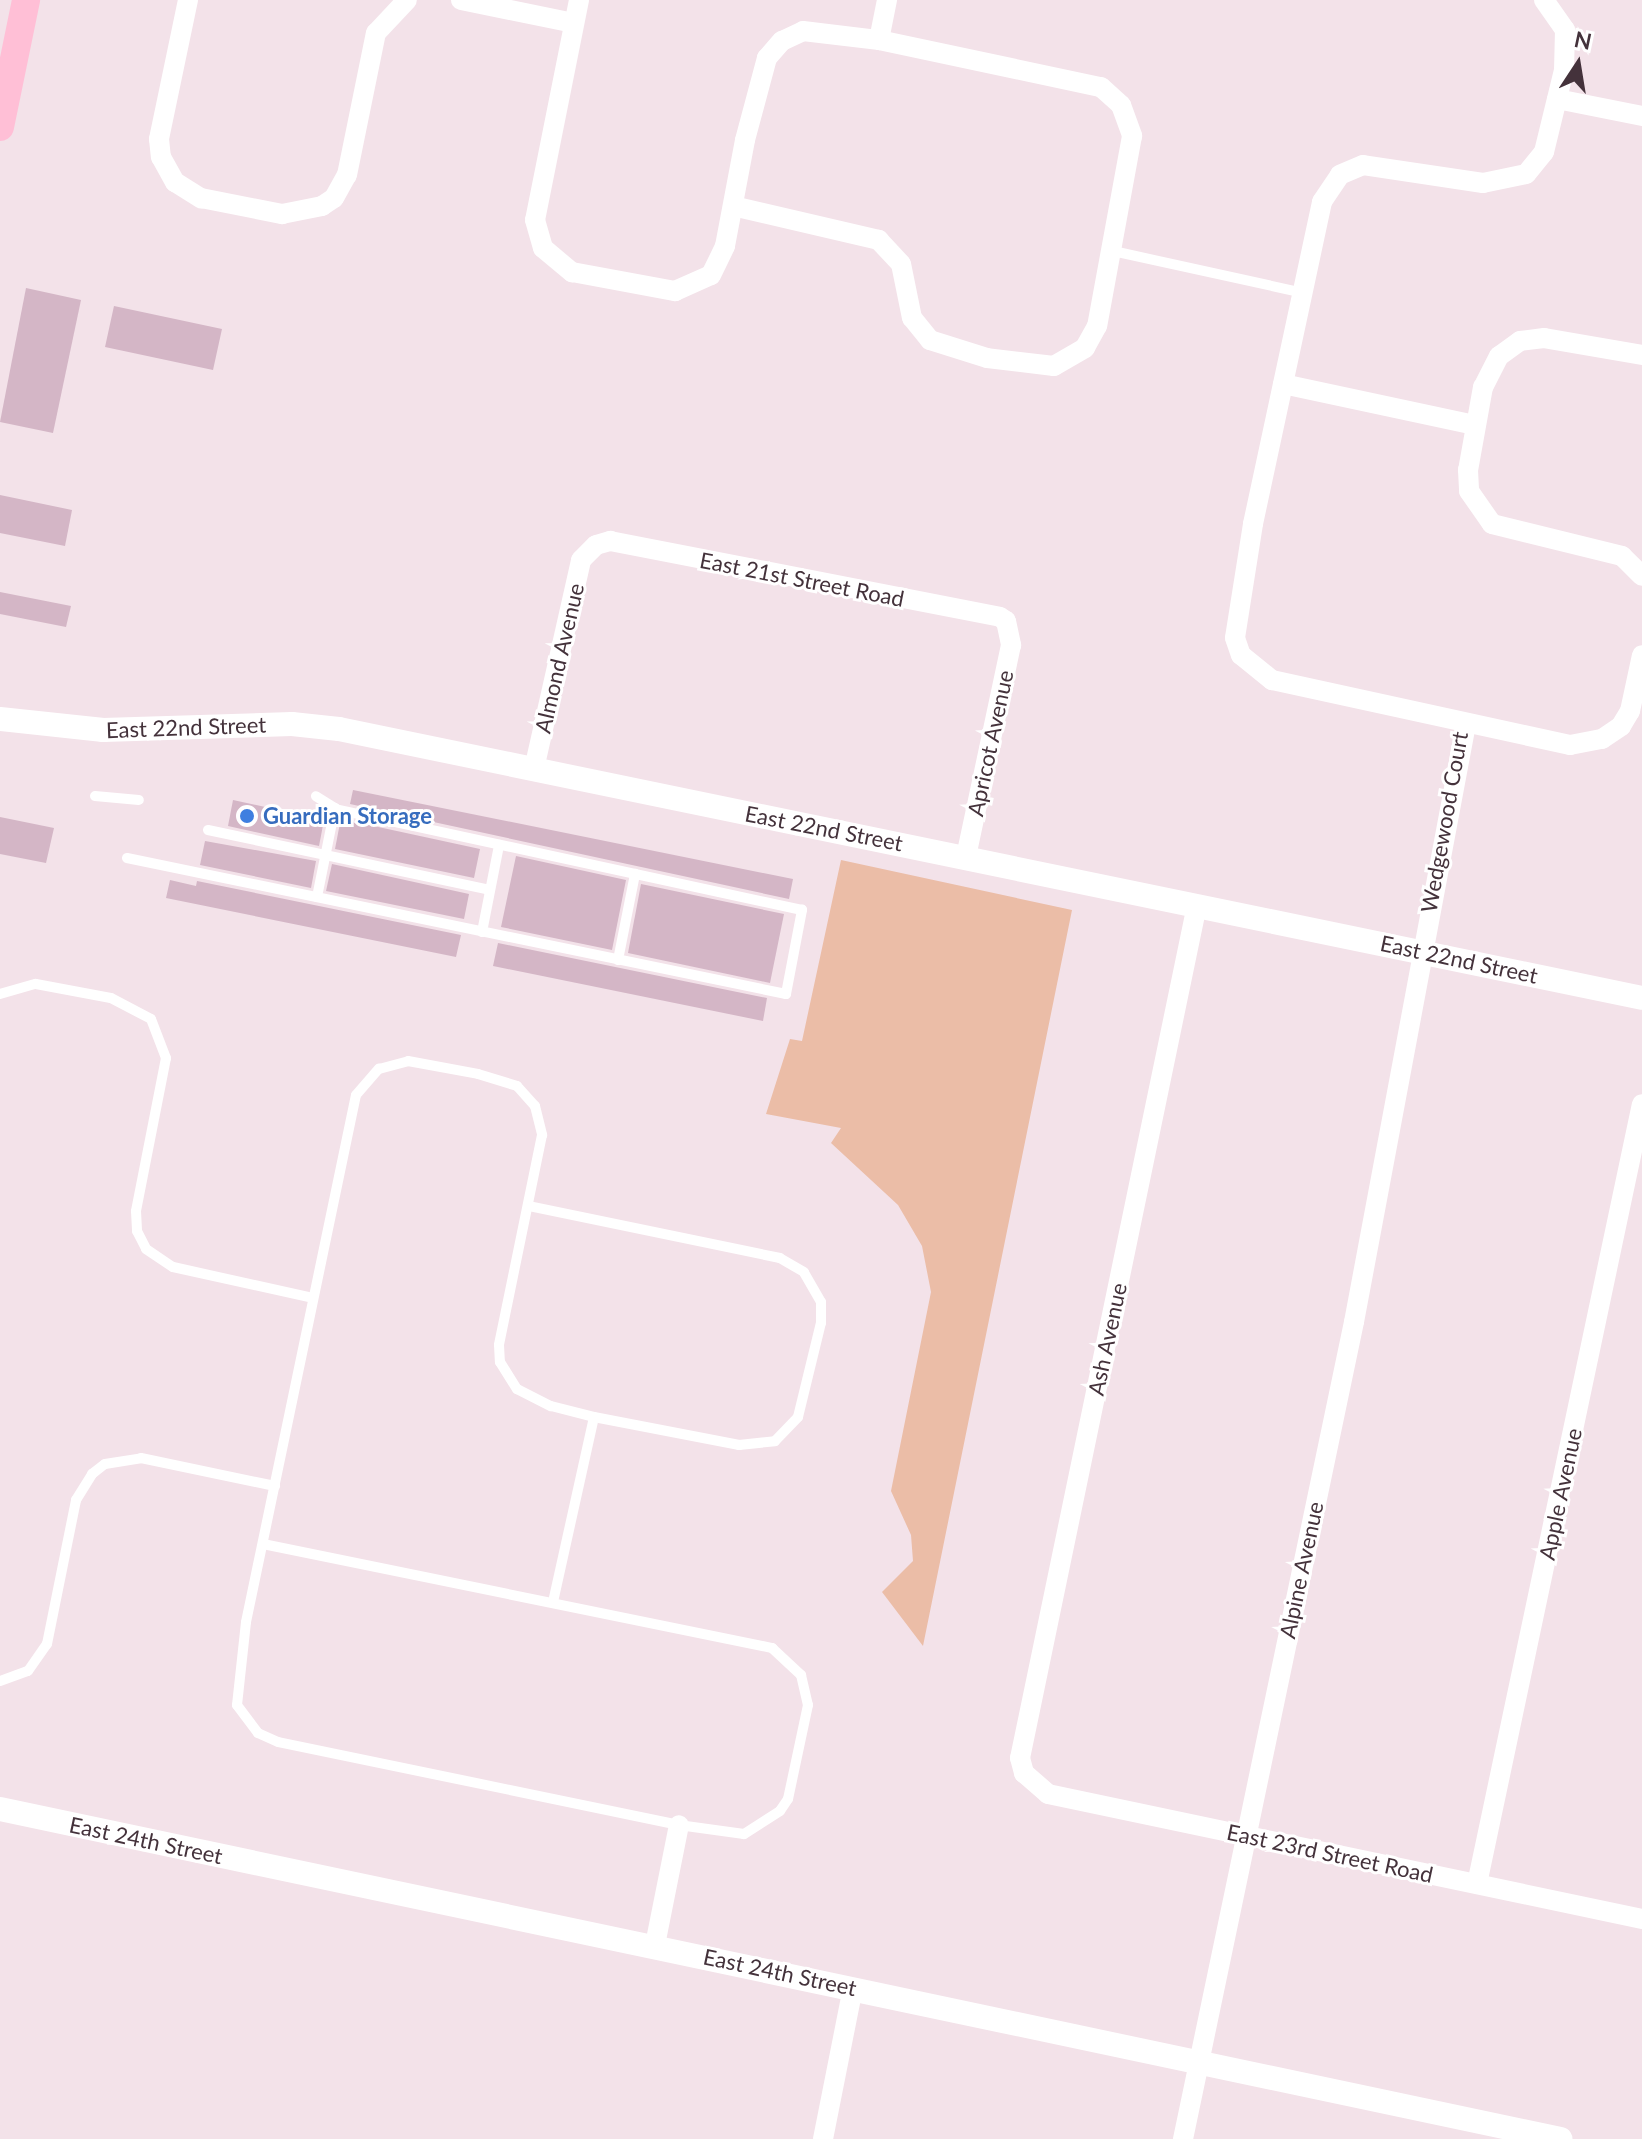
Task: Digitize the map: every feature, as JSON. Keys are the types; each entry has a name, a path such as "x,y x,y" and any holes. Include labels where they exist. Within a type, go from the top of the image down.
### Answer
{"main road":[{"path":"0,127 26,0"}],"street":[{"path":"188,0 159,139 161,157 175,182 201,198 282,214 322,206 334,198 347,175 376,33 407,0"},
{"path":"461,0 574,23"},
{"path":"579,0 535,220 543,248 572,272 675,291 711,275 725,246 733,206 760,76 770,53 803,31 879,40 1101,87 1121,105 1132,136 1113,251 1090,341 1073,358 1043,367 958,351 930,340 912,318 901,264 879,240 733,206"},
{"path":"879,40 887,0"},
{"name":"Wedgewood Court","path":"1413,1000 1466,724 1272,680 1241,655 1235,621 1300,292 1322,202 1340,175 1363,165 1385,165 1483,183 1518,178 1544,152 1557,99 1565,30 1544,0"},
{"path":"1557,99 1642,116"},
{"path":"1642,355 1544,338 1520,341 1499,356 1490,371 1475,425 1469,491 1487,521 1622,556 1642,576"},
{"path":"1283,384 1475,425"},
{"name":"East 21st Street Road","path":"590,551 610,541 1000,617 1010,629"},
{"name":"Almond Avenue","path":"534,769 581,560 590,551"},
{"name":"Apricot Avenue","path":"966,856 1011,645 1010,629"},
{"path":"1466,724 1570,745 1602,739 1628,718 1642,655"},
{"name":"East 22nd Street","path":"0,719 103,730 292,724 339,729 1422,950 1642,998"},
{"name":"Ash Avenue","path":"1024,1773 1020,1758 1197,905"},
{"name":"Alpine Avenue","path":"1183,2139 1354,1322 1413,1000"},
{"name":"Apple Avenue","path":"1477,1884 1642,1104"},
{"name":"East 23rd Street Road","path":"1024,1773 1048,1794 1642,1919"},
{"name":"East 24th Street","path":"0,1809 655,1945 1560,2139"},
{"path":"655,1945 679,1825"},
{"path":"823,2139 853,1988"}],"lane":[{"path":"1113,251 1300,292"},
{"path":"95,796 139,800"},
{"path":"127,858 786,994 802,910 335,808 316,796"},
{"path":"317,897 335,808"},
{"path":"208,830 490,890"},
{"path":"482,932 499,845"},
{"path":"618,960 635,874"},
{"path":"0,994 28,985 61,988 120,1001 151,1019 166,1058 136,1211 137,1231 146,1249 173,1267 313,1298"},
{"path":"263,1544 772,1648 801,1675 808,1705 788,1799 780,1811 744,1834 679,1825 264,1737 242,1716 235,1699 263,1544 356,1095 373,1073 392,1063 422,1062 478,1074 526,1094 535,1106 542,1135 499,1345 500,1362 511,1383 528,1398 594,1417 739,1445 775,1441 792,1427 802,1409 821,1323 821,1302 811,1279 780,1258 529,1206"},
{"path":"553,1602 594,1417"},
{"path":"0,1681 28,1671 47,1644 76,1500 92,1474 105,1464 141,1458 275,1486"}],"shaded area":[{"path":"841,860 1072,910 923,1646 882,1592 913,1561 911,1535 891,1491 931,1292 922,1246 898,1205 831,1143 841,1128 766,1114 790,1039 802,1041"}],"building":[{"path":"26,288 81,300 53,433 0,422"},
{"path":"114,306 222,329 213,370 105,347"},
{"path":"0,495 72,510 65,546 0,533"},
{"path":"0,592 71,606 66,627 0,614"},
{"path":"353,790 793,879 789,899 350,804"},
{"path":"233,800 324,820 319,846 228,826"},
{"path":"0,817 54,828 46,863 0,854"},
{"path":"346,820 480,849 474,878 335,849 340,823"},
{"path":"205,841 316,861 311,888 200,865"},
{"path":"516,856 626,880 612,950 501,927"},
{"path":"332,864 469,894 464,919 326,891"},
{"path":"170,880 196,886 197,881 461,935 456,957 166,898"},
{"path":"641,884 784,914 770,983 628,953"},
{"path":"498,943 767,998 763,1021 493,966"}],"place":[{"name":"Guardian Storage","path":"247,816"}]}
